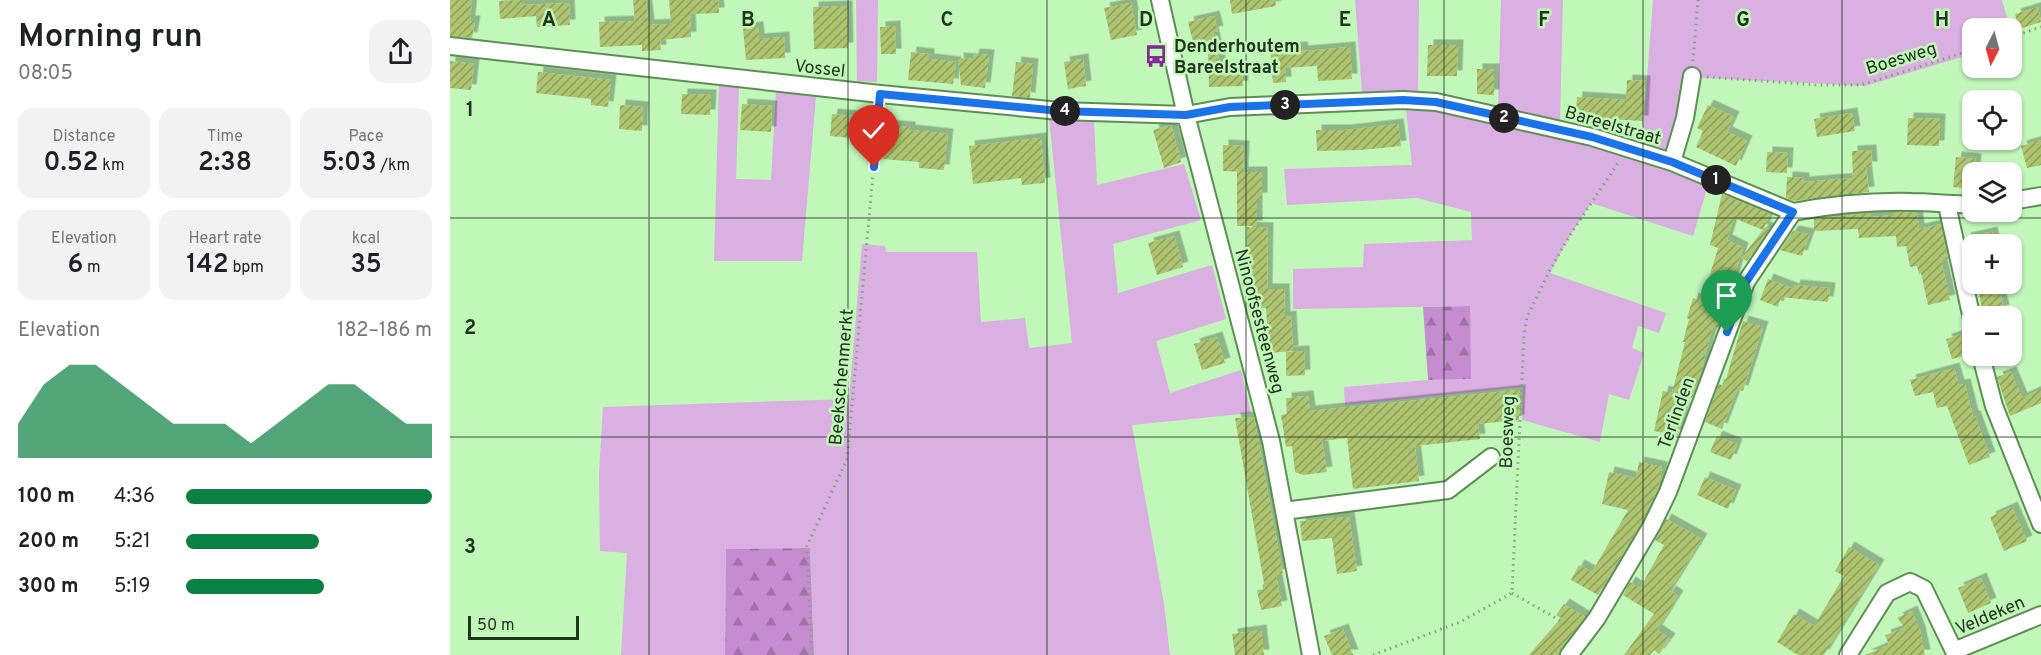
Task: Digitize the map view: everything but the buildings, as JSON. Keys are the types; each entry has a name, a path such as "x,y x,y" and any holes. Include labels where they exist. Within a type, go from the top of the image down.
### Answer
{"street":[{"name":"Ninoofsesteenweg","path":"1160,0 1186,115 1271,441 1311,655"},
{"name":"Vossel","path":"450,46 880,94 1060,111 1186,115"},
{"name":"Bareelstraat","path":"1672,162 1685,118 1692,76"},
{"name":"Bareelstraat","path":"1186,115 1230,107 1403,100 1436,102 1592,137 1672,162 1793,212"},
{"path":"2022,199 2041,196"},
{"path":"1793,212 1820,207 1912,202 1962,204"},
{"path":"1947,205 1969,306"},
{"name":"Terlinden","path":"1569,655 1597,618 1652,525 1668,492 1746,282 1793,212"},
{"path":"1984,366 1994,406 2041,524"},
{"path":"1284,511 1448,490 1491,457"},
{"name":"Veldeken","path":"1848,655 1887,593 1910,582 1924,590 1954,653 2041,615"}],"path":[{"path":"1692,76 1698,0"},
{"path":"2022,34 2041,27"},
{"name":"Boesweg","path":"1692,76 1818,85 1861,85 1962,53"},
{"name":"Beekschenmerkt","path":"812,655 807,546 847,459 880,94"},
{"name":"Boesweg","path":"1512,593 1524,334 1527,317 1568,238 1627,148"},
{"path":"1373,655 1460,622 1512,593 1585,635"}],"shaded area":[{"path":"856,0 878,0 877,82 857,81"},
{"path":"1355,0 1419,0 1418,92 1362,92"},
{"path":"1501,0 1563,0 1560,122 1498,106"},
{"path":"1653,0 2002,0 2007,18 1962,18 1962,57 1865,86 1688,77 1669,153 1642,144"},
{"path":"719,85 739,87 736,179 771,180 776,91 816,96 802,261 714,261"},
{"path":"1406,109 1458,114 1527,128 1588,144 1709,182 1693,236 1591,203 1550,273 1666,313 1659,333 1638,326 1632,348 1644,353 1629,400 1609,394 1600,442 1522,420 1523,387 1345,405 1344,387 1470,379 1470,306 1293,309 1293,269 1363,267 1364,244 1472,240 1471,212 1417,198 1287,205 1284,169 1412,165"},
{"path":"1049,118 1094,120 1097,185 1184,164 1201,220 1113,244 1118,293 1212,265 1226,319 1156,341 1170,393 1241,370 1251,413 1132,425 1164,604 1170,655 814,655 810,548 726,549 725,655 621,655 627,553 600,551 599,474 603,407 849,399 862,244 885,246 886,252 977,252 981,322 1025,318 1029,348 1072,343"}],"green space":[{"path":"1470,306 1471,379 1428,380 1423,307"},
{"path":"810,548 814,655 725,655 726,549"}],"place":[{"name":"Denderhoutem Bareelstraat","path":"1156,56"}],"route":[{"path":"874,167 880,94 1060,111 1186,115 1230,107 1403,100 1436,102 1592,137 1672,162 1793,212 1746,282 1727,332"}]}
